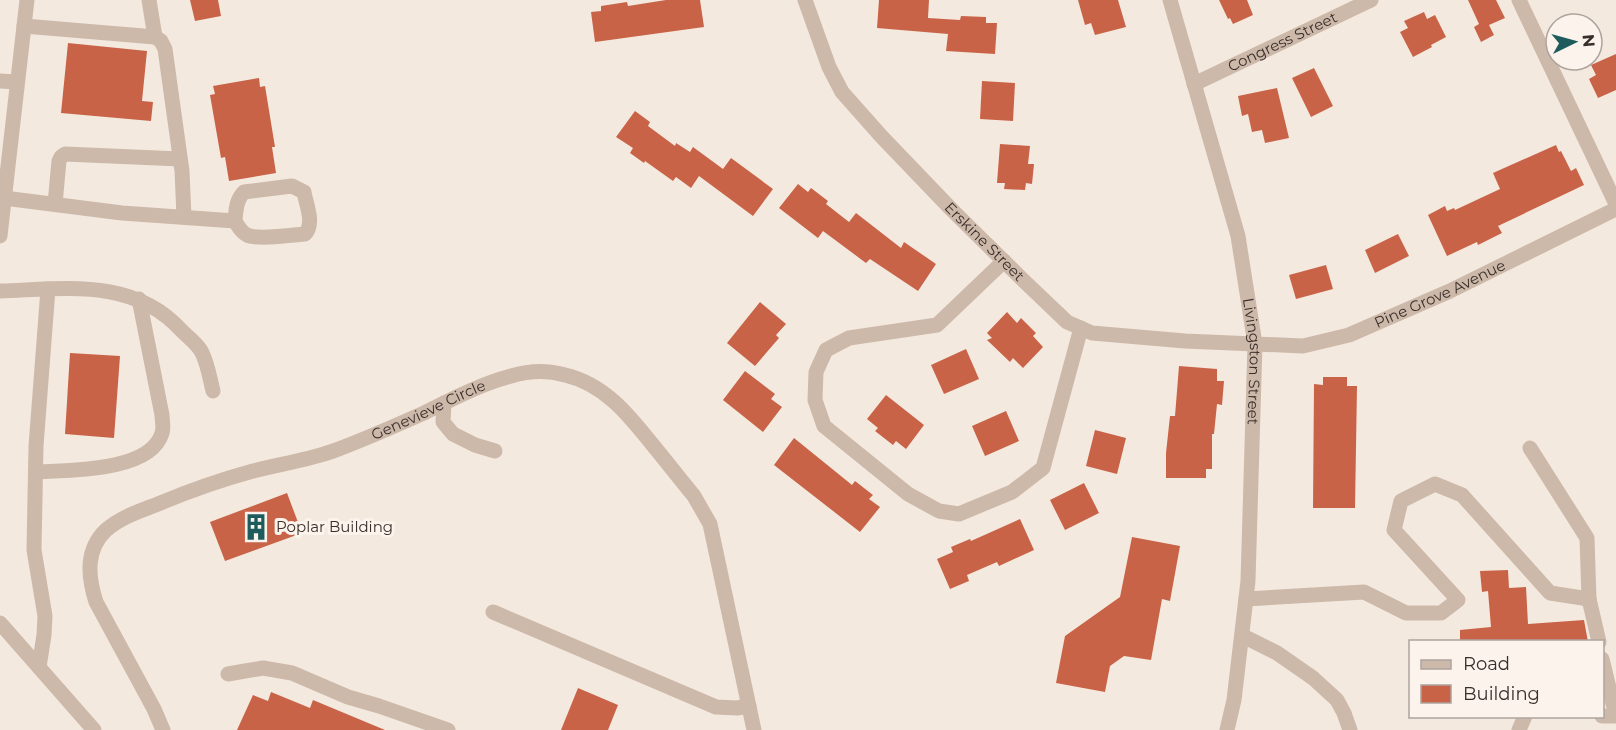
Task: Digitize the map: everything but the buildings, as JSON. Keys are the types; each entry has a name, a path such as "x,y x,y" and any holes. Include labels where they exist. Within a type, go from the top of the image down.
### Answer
{"street":[{"path":"0,236 27,0"},
{"path":"149,0 155,37"},
{"name":"Erskine Street","path":"805,0 829,67 842,92 952,210 1067,322 1092,333 1135,338 1255,344"},
{"name":"Livingston Street","path":"1170,0 1238,236 1255,344 1246,599 1234,700 1227,730"},
{"name":"Congress Street","path":"1194,84 1371,0"},
{"path":"1519,0 1616,204"},
{"path":"24,26 155,37 161,42 165,49 180,159 184,217"},
{"path":"0,81 17,82"},
{"path":"55,204 59,161 65,154 180,159"},
{"path":"292,186 304,192 310,228 305,234 257,237 248,236 235,220 240,196 244,192 292,186"},
{"path":"4,198 122,213 235,220"},
{"name":"Pine Grove Avenue","path":"1255,344 1303,346 1350,335 1450,291 1616,209"},
{"path":"1004,261 937,325 849,338 826,350 816,372 814,400 824,426 908,494 939,511 960,514 1012,492 1043,468 1081,328"},
{"path":"39,667 45,616 34,550 36,446 48,289"},
{"path":"0,291 84,289 115,291 139,299 172,319 203,353 213,391"},
{"path":"36,472 88,470 114,466 139,457 157,445 163,431 162,415 139,299"},
{"name":"Genevieve Circle","path":"163,730 96,602 92,590 90,564 92,550 98,539 117,522 131,514 200,487 333,451 496,381 529,372 546,372 572,377 596,387 611,398 627,413 694,496 710,524 754,730"},
{"path":"444,402 443,422 453,434 474,445 495,451"},
{"path":"1530,448 1587,538 1589,599 1599,640"},
{"path":"1246,599 1364,592 1406,613 1441,613 1458,600 1394,530 1401,501 1435,484 1462,495 1550,593 1589,599"},
{"path":"493,612 716,707 749,706"},
{"path":"0,622 94,730"},
{"path":"1243,636 1276,653 1313,678 1337,700 1350,730"},
{"path":"1604,667 1613,704 1616,707"},
{"path":"228,674 264,668 292,673 348,697 379,705 448,730"}],"place":[{"name":"Poplar Building","path":"256,527"}]}
